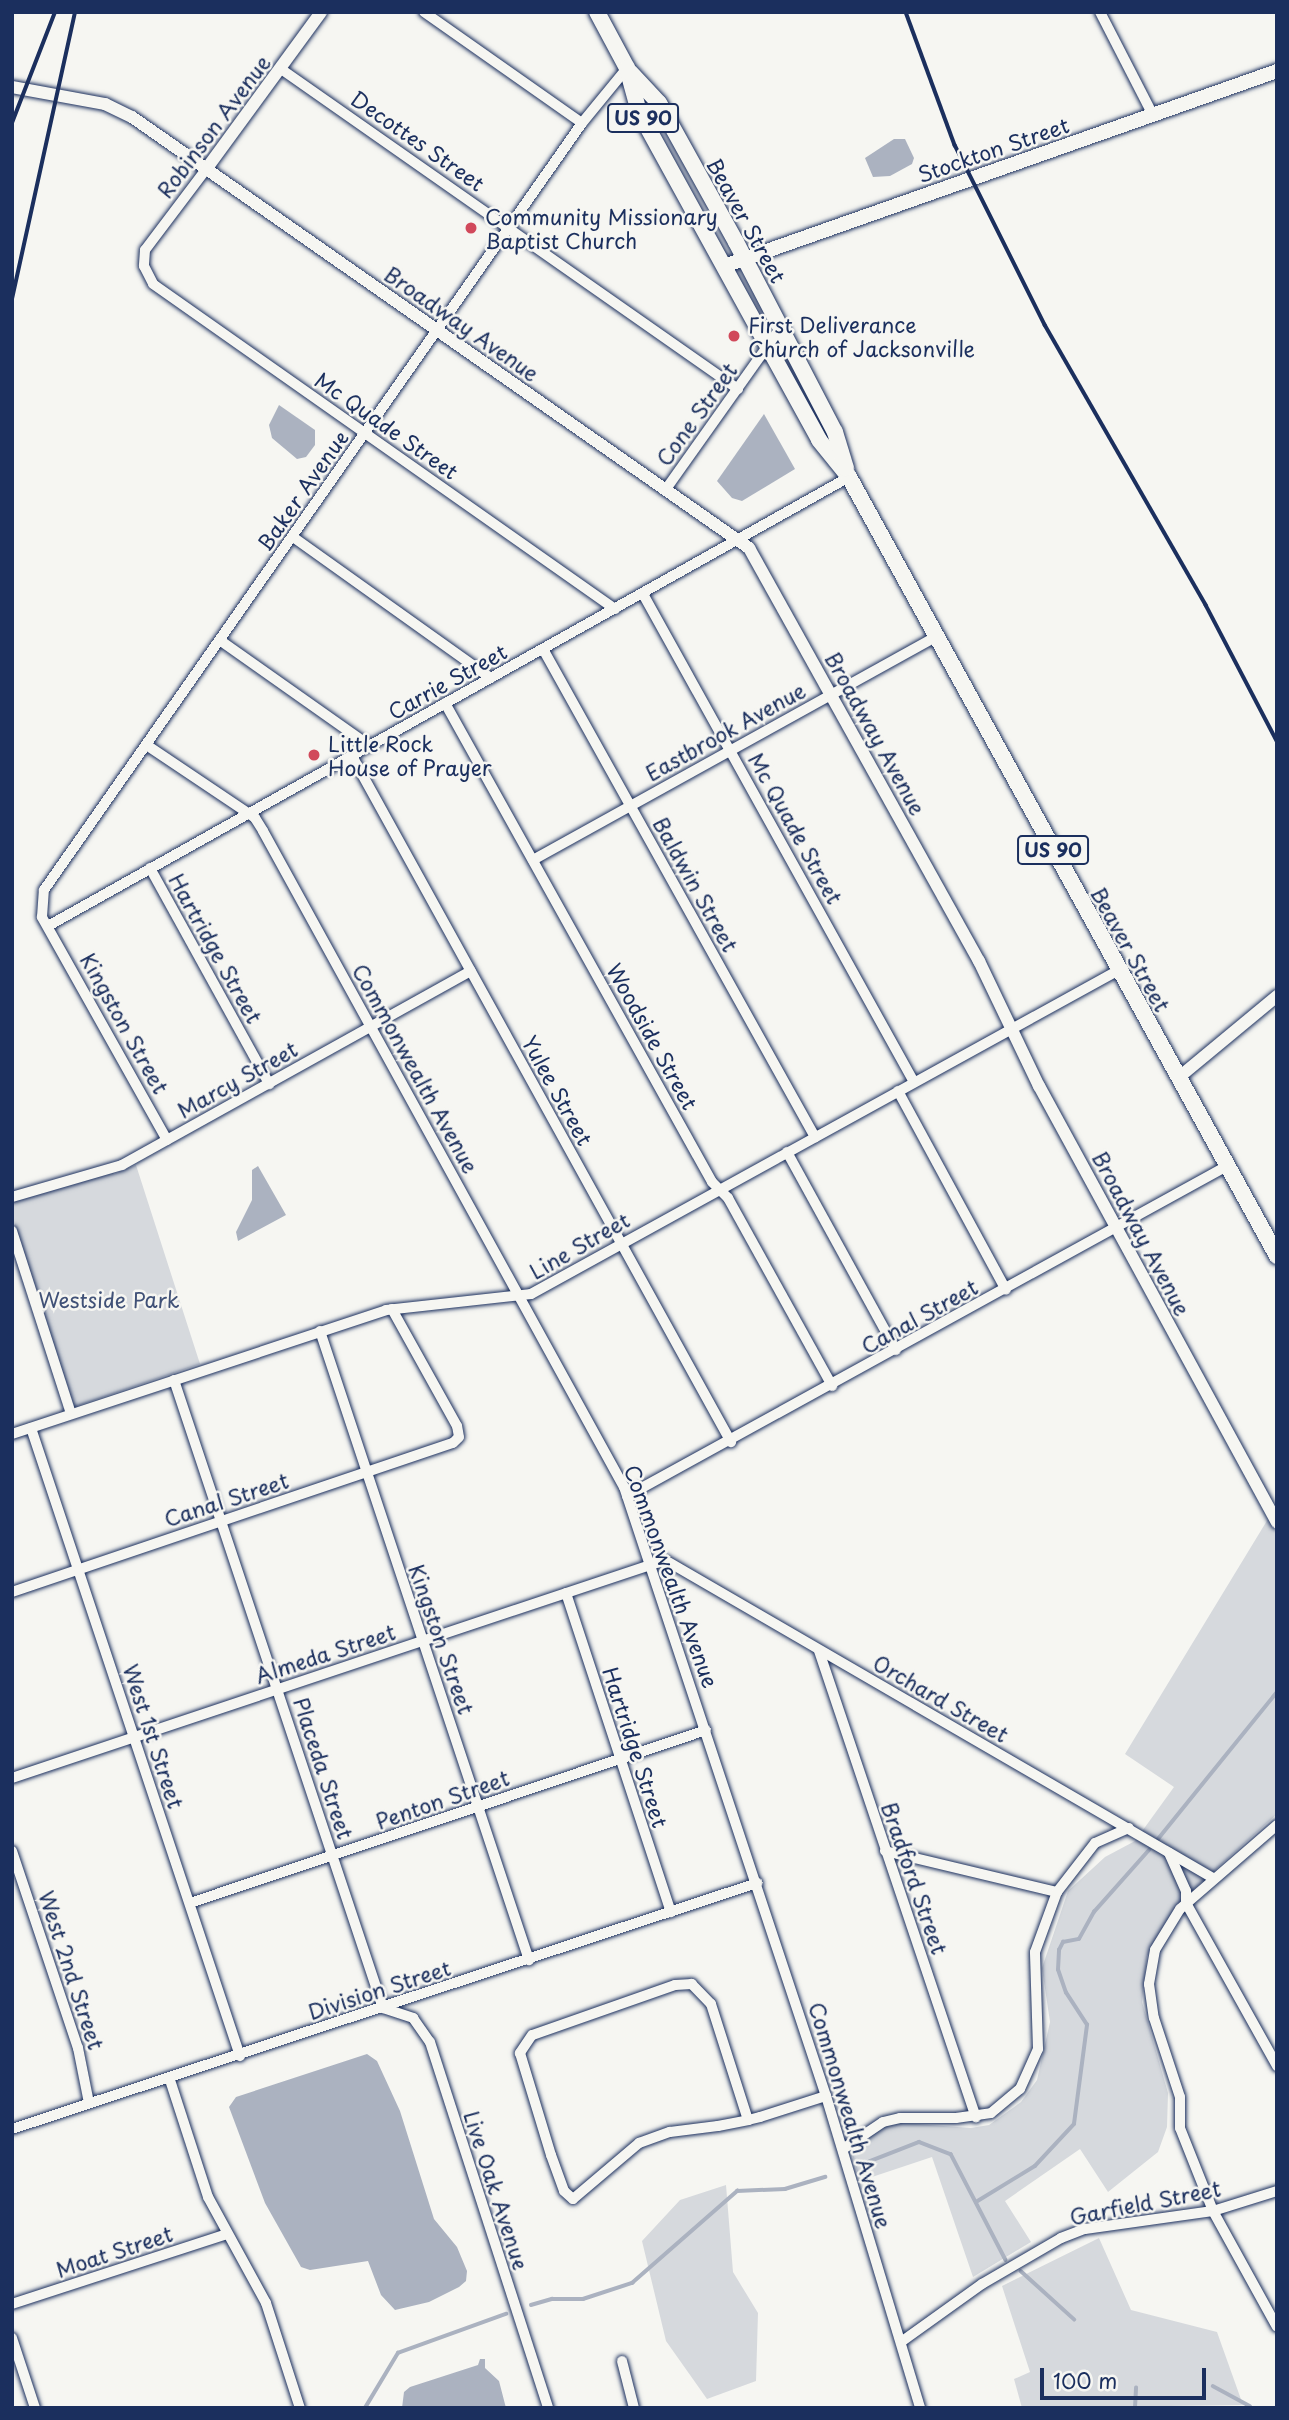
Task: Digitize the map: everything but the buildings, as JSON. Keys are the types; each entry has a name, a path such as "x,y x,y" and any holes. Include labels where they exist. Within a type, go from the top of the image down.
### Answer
{"main road":[{"name":"Beaver Street","path":"597,12 626,68 639,112 819,440 849,477"},
{"name":"Beaver Street","path":"626,68 659,103 745,259 816,395 849,477 1277,1256"},
{"name":"Stockton Street","path":"724,266 1277,71"}],"street":[{"name":"Robinson Avenue","path":"144,266 145,250 321,12"},
{"path":"424,12 582,123"},
{"path":"1100,12 1153,115"},
{"name":"Baker Avenue","path":"48,926 40,899 60,868 582,123 626,68"},
{"name":"Decottes Street","path":"281,69 738,389"},
{"path":"12,87 118,109 207,168"},
{"name":"Broadway Avenue","path":"207,168 741,539 765,572 833,695 1277,1522"},
{"name":"Mc Quade Street","path":"144,266 153,284 615,609"},
{"name":"Cone Street","path":"666,489 781,327"},
{"path":"799,403 816,395"},
{"name":"Carrie Street","path":"48,926 849,477"},
{"path":"293,537 491,678"},
{"name":"Mc Quade Street","path":"643,594 914,1082"},
{"name":"Eastbrook Avenue","path":"533,860 935,637"},
{"path":"220,641 370,746"},
{"name":"Baldwin Street","path":"543,649 815,1137"},
{"name":"Woodside Street","path":"445,703 712,1182 719,1188 832,1386"},
{"name":"Commonwealth Avenue","path":"148,746 248,813 263,831 627,1496 826,2096 920,2408"},
{"name":"Yulee Street","path":"352,756 730,1442"},
{"name":"Hartridge Street","path":"150,868 269,1084"},
{"name":"Kingston Street","path":"48,926 167,1140"},
{"name":"Line Street","path":"12,1434 392,1309 531,1294 719,1188 1119,970"},
{"name":"Marcy Street","path":"12,1197 113,1169 471,971"},
{"path":"1178,1078 1277,996"},
{"path":"898,1091 1006,1290"},
{"path":"787,1152 895,1350"},
{"name":"Canal Street","path":"627,1496 1118,1229 1227,1166"},
{"path":"12,1231 71,1414"},
{"name":"Canal Street","path":"12,1592 453,1443 459,1437 457,1426 392,1309"},
{"name":"Kingston Street","path":"320,1331 528,1959"},
{"name":"Placeda Street","path":"174,1380 383,2008"},
{"name":"West 1st Street","path":"31,1428 240,2056"},
{"name":"Orchard Street","path":"649,1564 664,1560 1213,1878"},
{"name":"Almeda Street","path":"12,1778 649,1564"},
{"name":"Hartridge Street","path":"566,1593 671,1912"},
{"name":"Bradford Street","path":"819,1650 976,2117"},
{"name":"Penton Street","path":"190,1903 706,1730"},
{"path":"1277,1825 1185,1903 1155,1950 1149,1984 1154,2018 1180,2097 1180,2128 1213,2211 1277,2327"},
{"path":"843,2149 883,2122 900,2118 976,2117 1003,2107 1033,2070 1040,2035 1035,1952 1058,1892 1095,1843 1129,1828"},
{"path":"885,1851 1058,1892"},
{"name":"West 2nd Street","path":"12,1852 78,2048 89,2103"},
{"path":"1168,1852 1186,1891 1185,1903 1277,2066"},
{"name":"Division Street","path":"12,2129 170,2080 757,1883"},
{"path":"748,2120 711,2004 692,1984 675,1985 532,2035 523,2047 523,2069 564,2191 573,2199 639,2143 670,2132 748,2120 826,2096"},
{"name":"Live Oak Avenue","path":"383,2008 413,2018 430,2042 548,2408"},
{"path":"170,2080 208,2197 265,2302 300,2408"},
{"name":"Garfield Street","path":"901,2342 982,2284 1061,2238 1085,2229 1213,2211 1277,2192"},
{"name":"Moat Street","path":"12,2304 227,2234"},
{"path":"12,2338 35,2408"},
{"path":"622,2361 634,2408"}],"green space":[{"name":"Westside Park","path":"110,1165 114,1174 136,1165 200,1364 74,1407 12,1216 12,1193"},
{"path":"1268,1519 1277,1534 1277,1814 1184,1898 1147,1956 1142,2002 1168,2093 1167,2127 1158,2152 1108,2192 1080,2149 1005,2201 1031,2242 973,2277 932,2157 860,2181 847,2137 889,2122 971,2128 989,2125 1021,2102 1037,2080 1050,2022 1042,1968 1068,1891 1105,1857 1135,1841 1174,1787 1125,1754"},
{"path":"726,2185 733,2272 758,2313 756,2381 707,2399 666,2341 642,2241 680,2200"},
{"path":"1099,2238 1131,2310 1217,2332 1243,2405 1022,2408 1014,2379 1030,2372 1002,2286"}],"shaded area":[{"path":"894,139 905,139 914,158 912,164 890,176 873,177 865,158"},
{"path":"279,405 315,430 315,445 306,457 297,459 272,438 269,425"},
{"path":"764,414 795,469 742,501 732,498 717,481"},
{"path":"258,1166 286,1215 238,1241 236,1232 252,1200 252,1170"},
{"path":"367,2054 377,2061 400,2111 434,2219 457,2247 467,2271 466,2281 459,2287 429,2302 395,2310 381,2295 368,2261 310,2270 301,2267 265,2203 229,2107 236,2097"},
{"path":"480,2359 485,2359 485,2368 499,2381 506,2408 402,2408 404,2392 410,2387 478,2365"}],"waterway":[{"path":"1158,1839 1277,1692"},
{"path":"976,2202 1035,2166 1074,2124 1087,2025 1066,1993 1058,1970 1059,1950 1063,1942 1079,1939 1094,1912 1149,1850"},
{"path":"863,2164 919,2142 951,2154 1006,2260"},
{"path":"531,2305 552,2299 583,2299 632,2283 737,2191 785,2189 825,2177"},
{"path":"1021,2271 1074,2319"},
{"path":"365,2408 398,2353 506,2314"},
{"path":"1213,2386 1250,2406"},
{"path":"1135,2408 1136,2388"}],"railway":[{"path":"12,123 55,12"},
{"path":"12,299 75,12"},
{"path":"906,12 955,145 1045,325 1206,605 1277,741"}],"place":[{"name":"Community Missionary Baptist Church","path":"471,228"},
{"name":"First Deliverance Church of Jacksonville","path":"734,336"},
{"name":"Little Rock House of Prayer","path":"314,755"}]}
